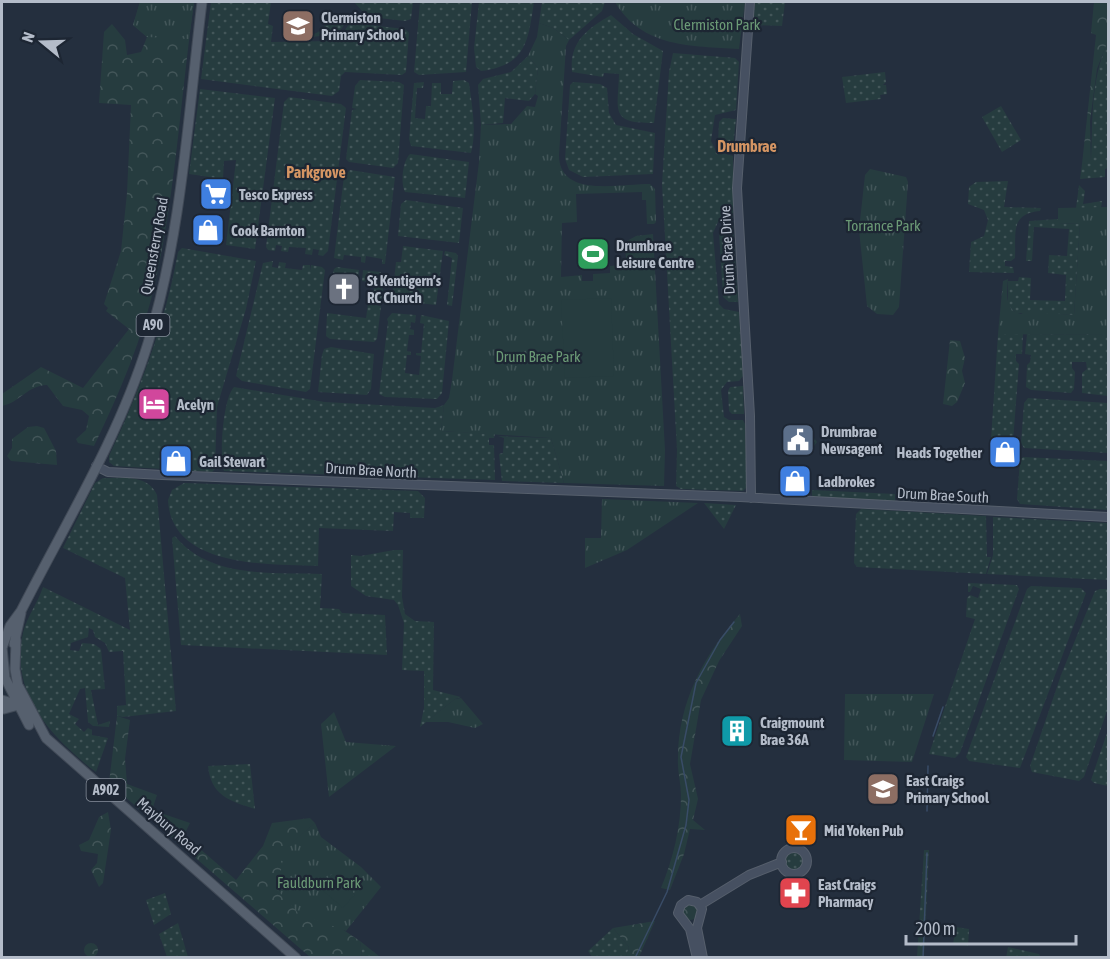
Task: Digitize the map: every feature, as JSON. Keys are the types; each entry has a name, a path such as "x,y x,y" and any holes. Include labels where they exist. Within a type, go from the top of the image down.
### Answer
{"main road":[{"name":"Queensferry Road","path":"2,647 10,626 21,611 96,466 139,370 167,271 202,2"},
{"name":"Drum Brae Drive","path":"750,2 737,188 750,416 751,498"},
{"name":"Drum Brae North","path":"96,466 108,472"},
{"name":"Drum Brae North","path":"89,480 97,473 108,472 751,498"},
{"name":"Drum Brae South","path":"751,498 1108,517"},
{"name":"Queensferry Road","path":"3,670 15,640 21,611"},
{"name":"A902","path":"15,640 20,698 18,704"},
{"name":"A902","path":"2,647 3,670 8,687 29,725"},
{"name":"A902","path":"19,687 29,710"},
{"name":"A902","path":"2,707 18,704 29,710"},
{"name":"A902","path":"2,707 46,738"},
{"name":"Maybury Road","path":"29,710 46,738 296,957"},
{"path":"700,905 749,874 782,862"},
{"path":"697,957 687,924 680,918 681,905 688,900 700,905"},
{"path":"700,905 702,914 698,922 703,957"},
{"path":"687,924 698,922"}],"green space":[{"path":"140,2 194,2 173,176 156,279 130,364 94,446 78,443 76,439 86,430 89,416 82,410 63,406 47,385 34,388 2,406 2,394 41,367 83,388 129,329 106,311 108,308 104,304 121,251 127,193 131,105 99,103 104,32 112,24 125,40 127,55 141,52 147,37 133,25"},
{"path":"140,2 194,2 189,39 147,37 133,25"},
{"path":"211,2 271,2 268,24 273,26 271,42 333,41 339,38 352,20 360,24 405,29 409,33 406,72 402,75 345,72 341,76 339,91 332,96 201,79"},
{"path":"354,2 413,2 411,19 405,21 362,16 363,12"},
{"path":"420,2 472,2 466,72 419,75 414,72"},
{"path":"479,2 534,2 527,39 516,57 496,68 481,71 476,67 474,48"},
{"path":"542,2 605,2 602,11 569,40 553,28 539,23"},
{"name":"Clermiston Park","path":"615,2 745,2 739,49 686,45 654,36 639,28 626,17"},
{"path":"755,2 785,2 782,26 753,25"},
{"path":"1094,2 1108,2 1108,40 1097,69 1090,121 1091,163 1082,164 1096,35 1091,33"},
{"path":"294,10 299,10 296,17 299,27 296,31 300,37 293,38 285,33 286,11 294,12"},
{"path":"329,15 348,19 338,34 303,38 323,28"},
{"path":"611,15 633,34 663,51 654,123 629,121 619,112 619,74 604,73 603,77 572,72 573,52 581,38 587,31"},
{"name":"Drum Brae Park","path":"539,23 553,28 569,40 566,46 559,155 562,169 569,178 579,183 593,186 650,184 655,189 656,222 654,224 647,224 646,200 642,200 642,192 576,194 577,222 562,223 561,277 582,275 582,281 593,281 593,274 610,273 610,266 621,265 620,259 626,259 625,242 636,236 653,234 665,450 664,486 564,483 551,438 441,431 444,405 449,398 452,380 479,162 481,125 511,124 527,106 535,107 538,96 535,94 538,68 528,56 537,37"},
{"path":"1107,42 1108,168 1105,169 1105,177 1080,179 1082,164 1091,162 1095,87"},
{"path":"673,53 735,58 739,62 736,110 715,115 711,141 716,151 733,156 733,217 718,222 713,233 719,304 724,309 739,312 743,376 739,381 727,382 721,390 724,417 729,420 743,420 745,424 747,487 743,491 681,489 676,486 677,450 662,184 669,72"},
{"path":"528,56 538,68 535,94 529,101 505,98 503,123 481,125 478,85 483,79 511,72"},
{"path":"885,72 886,82 883,85 886,85 887,94 880,95 881,99 846,103 842,77"},
{"path":"360,80 399,82 404,85 398,163 393,168 349,162 346,159 352,110 357,109 352,108 355,86"},
{"path":"464,80 469,83 473,109 474,136 471,153 411,146 409,139 414,83 424,82 423,88 417,88 415,118 425,119 426,106 431,106 432,83 441,83 441,94 452,94 453,81"},
{"path":"573,82 600,84 607,88 609,113 616,125 655,133 653,174 583,177 569,170 565,159 570,85"},
{"path":"200,89 275,98 255,249 226,245 236,160 224,161 223,179 189,174"},
{"path":"289,97 341,104 346,108 328,251 323,256 318,255 319,250 313,249 312,255 305,254 306,248 289,247 288,252 281,251 282,246 276,245 275,251 268,250 266,247 284,102"},
{"path":"1001,106 1021,140 1002,152 982,117"},
{"path":"723,118 736,119 733,147 721,146 718,142 719,122"},
{"path":"410,154 469,162 465,198 405,192 403,172"},
{"name":"Torrance Park","path":"870,169 906,177 908,182 899,307 893,315 877,314 867,306 859,230 865,175"},
{"path":"350,170 395,177 385,264 382,264 382,259 366,256 365,263 361,262 361,257 344,255 343,260 334,258 344,176"},
{"path":"1008,181 1004,207 1041,208 1040,211 1030,213 1019,220 1015,232 1015,258 1005,261 1005,266 1013,267 1014,273 969,272 971,242 984,236 988,220 984,210 968,204 969,187 976,182"},
{"path":"1079,185 1085,191 1083,204 1102,201 1101,208 1076,208"},
{"path":"406,200 463,208 459,243 398,236 401,204"},
{"path":"1108,207 1108,335 998,334 1003,281 1008,279 1009,305 1016,312 1074,315 1080,224 1058,223 1058,208"},
{"path":"1058,219 1058,223 1080,224 1074,315 1016,313 1008,305 1008,281 1018,281 1019,277 1031,278 1030,300 1065,301 1066,275 1048,273 1049,255 1067,256 1069,229 1034,227 1032,261 1026,261 1029,221"},
{"path":"723,226 733,226 738,302 729,302 723,297 719,232"},
{"path":"403,246 443,251 436,305 392,300 396,262 401,262"},
{"path":"182,248 256,261 246,309 217,407 215,469 212,472 114,466 109,462 109,456 131,406 159,331 178,252"},
{"path":"445,251 456,253 458,256 452,306 447,305 452,258 444,255"},
{"path":"273,261 272,267 278,268 279,262 286,263 285,268 302,270 303,265 310,265 310,271 311,265 322,267 325,270 310,389 306,392 242,381 236,376 263,263"},
{"path":"337,267 359,270 358,280 332,277"},
{"path":"363,270 380,272 384,275 382,300 373,296 375,283 362,281"},
{"path":"611,298 614,376 565,378 561,300"},
{"path":"368,304 381,306 377,339 374,342 330,339 326,336 327,313 366,318"},
{"path":"392,313 416,315 415,323 411,322 410,329 414,330 414,335 409,335 407,351 411,352 411,355 407,355 405,373 419,375 421,356 416,353 421,353 424,324 420,323 421,315 449,321 442,393 437,399 385,397 379,394 387,319"},
{"path":"998,334 1023,334 1022,354 1016,354 1016,361 1019,364 1013,441 991,439"},
{"path":"1027,334 1108,335 1108,396 1082,393 1082,373 1087,369 1086,362 1072,362 1075,372 1074,389 1071,393 1031,390 1026,387 1027,365 1031,355 1025,354"},
{"path":"950,340 960,341 965,358 962,371 965,383 957,402 952,406 943,404"},
{"path":"331,347 374,354 371,389 367,395 318,392 322,355 324,349"},
{"path":"743,386 744,414 732,414 729,411 728,391 730,387"},
{"path":"234,387 325,402 435,408 444,405 441,431 495,434 494,438 489,438 489,445 494,445 495,480 224,471 223,428 227,403"},
{"path":"1028,398 1108,403 1108,453 1024,448 1021,443 1024,403"},
{"path":"28,427 44,428 56,451 57,465 11,461 7,456 12,448 12,439"},
{"path":"811,434 817,442 809,453 806,438"},
{"path":"498,436 551,438 564,483 502,481 499,454 503,453 504,438"},
{"path":"1023,457 1108,461 1108,510 1020,504 1017,499 1020,460"},
{"path":"103,478 141,480 148,483 157,495 176,711 117,716 117,706 126,705 123,651 109,652 105,643 95,637 93,630 89,628 88,637 71,643 70,650 79,651 82,643 94,644 101,649 105,689 91,690 98,725 110,721 109,727 93,726 88,722 85,688 80,689 69,714 79,719 75,724 84,732 88,728 92,730 92,735 108,738 96,772 59,739 38,713 24,684 21,651 25,627 43,587 130,630 125,578 63,548 95,483"},
{"path":"184,483 418,491 425,498 424,518 410,518 410,513 394,512 393,531 319,528 318,566 251,562 226,558 204,551 186,539 173,523 168,500 172,490"},
{"path":"812,490 895,494 895,502 812,497"},
{"path":"602,499 698,503 627,550 585,568 585,538 601,538"},
{"path":"704,503 736,505 724,529"},
{"path":"861,509 986,516 987,557 991,557 986,574 857,567 854,563 856,514"},
{"path":"993,517 1108,523 1108,580 987,574 993,555"},
{"path":"175,536 189,550 206,560 224,566 263,572 322,574 320,608 339,609 342,613 385,615 387,655 181,645 172,538"},
{"path":"403,550 402,597 405,614 415,621 434,622 433,690 461,697 455,699 420,727 424,708 424,671 402,670 404,623 398,605 394,600 366,596 351,586 351,555 361,556"},
{"path":"968,583 1017,585 1019,589 960,753 955,758 929,754 975,619 966,617 967,598 970,595 978,598 981,589 973,586 968,592"},
{"path":"1031,586 1081,588 1086,593 1020,768 969,761 966,757 1027,589"},
{"path":"1108,589 1108,708 1084,777 1079,781 1032,772 1030,766 1061,675 1095,591"},
{"path":"740,614 742,626 719,661 701,700 690,764 698,799 693,820 705,830 690,829 684,854 670,890 661,888 673,854 680,819 679,737 688,699 715,646"},
{"path":"845,694 934,694 912,762 844,760"},
{"path":"461,698 483,724 475,728 448,722 426,722 455,699"},
{"path":"334,712 346,742 396,746 329,797 321,724"},
{"path":"117,716 130,720 125,759 127,784 157,795 152,810 190,823 184,835 236,880 263,846 272,823 310,818 315,823 278,855 339,927 360,941 362,957 310,957 109,783"},
{"path":"1108,730 1108,786 1094,783 1091,780"},
{"path":"250,764 255,809 223,796 213,784 208,766"},
{"path":"108,812 111,830 103,883 99,887 91,870 97,863 98,854 81,851 79,845 89,840 99,817"},
{"name":"Fauldburn Park","path":"315,823 321,837 361,867 381,887 346,931 298,913 274,886 283,865 277,855"},
{"path":"924,850 929,850 924,957 917,957"},
{"path":"794,852 800,855 803,861 800,867 794,870 788,867 785,861 788,855"},
{"path":"332,874 355,894 343,908 320,888"},
{"path":"165,893 171,914 154,925 146,900"},
{"path":"690,904 696,906 698,912 696,918 690,920 684,918 682,912 684,906"},
{"path":"655,921 639,957 626,957 629,947 613,928"},
{"path":"178,923 188,957 167,957 159,934"},
{"path":"956,927 969,929 968,946 953,944"},
{"path":"613,928 629,947 626,957 592,957 588,951"},
{"path":"360,941 380,957 362,957"},
{"path":"88,943 94,943 98,950 94,957 88,957 84,953 84,947"},
{"path":"1008,947 1039,954 1041,958 1006,958"}],"waterway":[{"path":"635,958 667,892 686,825 689,800 681,757 696,683 720,640 734,622"},
{"path":"933,736 943,707"},
{"path":"927,811 928,766"},
{"path":"923,958 927,853"}],"place":[{"name":"Clermiston Primary School","path":"298,26"},
{"name":"Tesco Express","path":"216,194"},
{"name":"Cook Barnton","path":"208,230"},
{"name":"Drumbrae Leisure Centre","path":"593,254"},
{"name":"St Kentigern’s RC Church","path":"344,289"},
{"name":"Acelyn","path":"154,404"},
{"name":"Drumbrae Newsagent","path":"798,440"},
{"name":"Heads Together","path":"1005,452"},
{"name":"Gail Stewart","path":"176,461"},
{"name":"Ladbrokes","path":"795,481"},
{"name":"Craigmount Brae 36A","path":"737,731"},
{"name":"East Craigs Primary School","path":"883,789"},
{"name":"Mid Yoken Pub","path":"801,830"},
{"name":"East Craigs Pharmacy","path":"795,893"}],"district":[{"name":"Drumbrae","path":"747,146"},
{"name":"Parkgrove","path":"316,172"}]}
